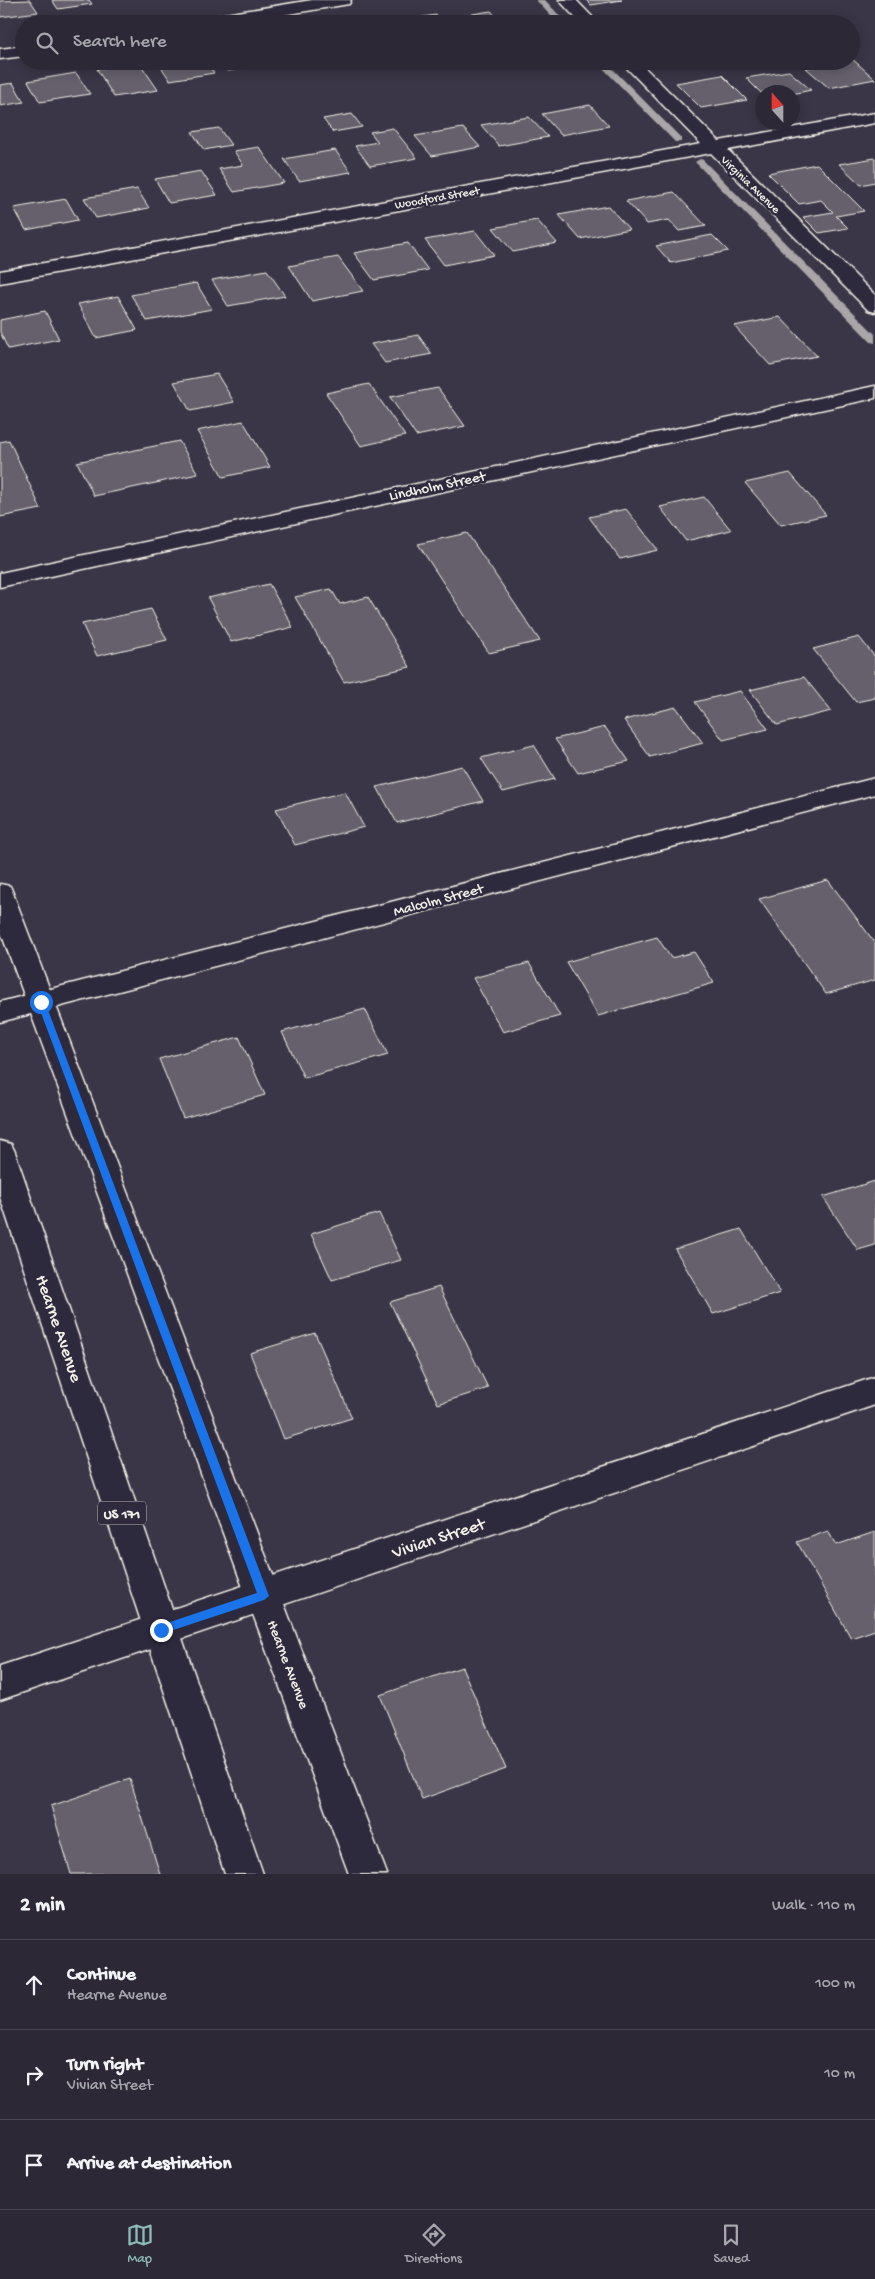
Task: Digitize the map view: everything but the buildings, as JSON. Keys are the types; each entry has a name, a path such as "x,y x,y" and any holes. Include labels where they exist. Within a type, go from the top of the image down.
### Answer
{"street":[{"path":"250,15 343,0"},
{"path":"567,0 582,15"},
{"path":"0,54 15,52"},
{"name":"Virginia Avenue","path":"637,70 875,306"},
{"name":"Woodford Street","path":"0,277 875,118"},
{"name":"Lindholm Street","path":"0,580 875,392"},
{"name":"Malcolm Street","path":"0,1012 875,786"},
{"name":"Hearne Avenue","path":"0,893 368,1874"},
{"name":"Hearne Avenue","path":"0,1152 244,1874"},
{"name":"Vivian Street","path":"0,1682 264,1596 875,1391"}],"waterway":[{"path":"540,0 554,15"},
{"path":"609,70 678,140"},
{"path":"700,162 875,340"}],"route":[{"path":"41,1002 264,1596 161,1630"}]}
